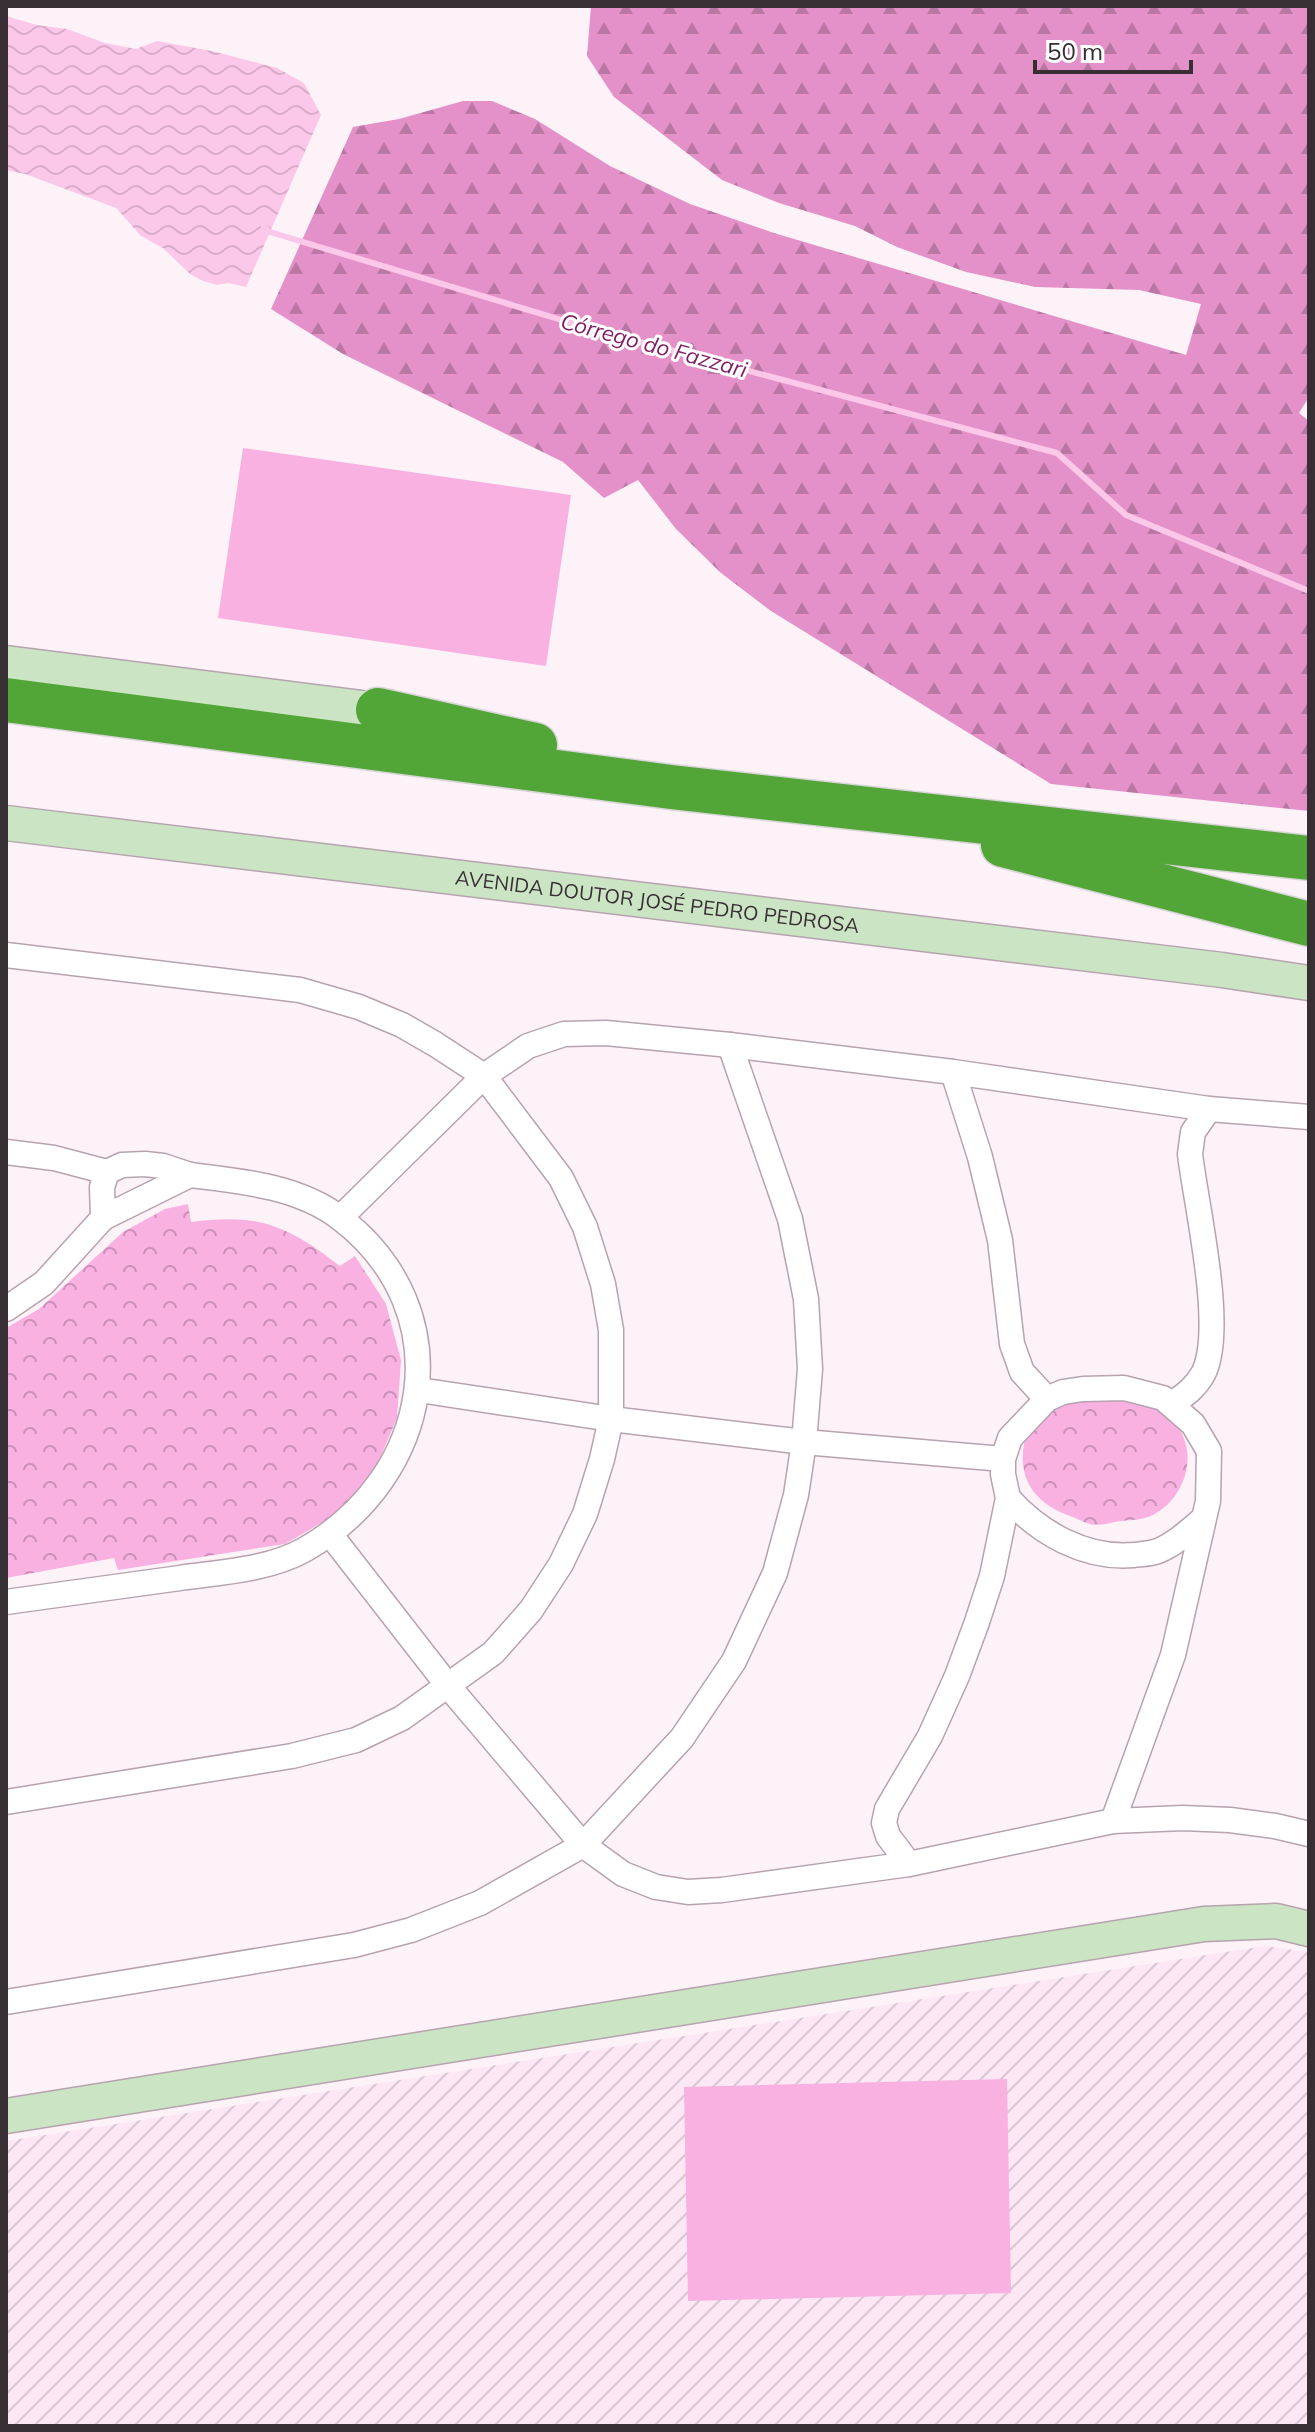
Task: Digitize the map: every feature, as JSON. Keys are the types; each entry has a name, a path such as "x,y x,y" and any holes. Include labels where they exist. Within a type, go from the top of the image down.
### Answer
{"highway":[{"path":"6,700 671,787 1296,855"},
{"path":"378,710 510,738 671,787"},
{"path":"6,723 610,801 1309,880"},
{"path":"993,843 1309,924"}],"street":[{"path":"6,663 378,710"},
{"name":"AVENIDA DOUTOR JOSÉ PEDRO PEDROSA","path":"6,823 1309,983"},
{"path":"6,955 300,990 359,1007 402,1025 484,1076 561,1178 585,1227 603,1284 611,1330 611,1419 585,1514 561,1564 531,1610 493,1653 402,1718 356,1740 292,1756 6,1802"},
{"path":"340,1218 484,1076 528,1046 564,1034 606,1033 730,1045 953,1072 1209,1109 1309,1117"},
{"path":"6,2002 354,1945 411,1930 480,1903 583,1845 682,1738 734,1661 775,1573 796,1495 810,1369 806,1299 790,1219 730,1045"},
{"path":"953,1072 980,1157 1000,1240 1012,1344 1022,1372 1047,1399"},
{"path":"1172,1404 1193,1388 1204,1371 1211,1346 1210,1303 1190,1154 1193,1132 1209,1109"},
{"path":"6,1152 54,1158 107,1172 122,1165 145,1164 190,1175 249,1182 290,1194 340,1218 377,1254 396,1281 409,1313 415,1341 419,1390 407,1432 394,1461 362,1505 330,1534 302,1552 248,1568 6,1602"},
{"path":"103,1218 102,1187 107,1172"},
{"path":"6,1309 44,1283 103,1218 190,1175"},
{"path":"909,1864 888,1836 884,1823 887,1809 930,1736 957,1676 992,1576 1008,1498 1003,1459 1010,1438 1047,1399 1063,1392 1083,1389 1124,1388 1144,1391 1172,1404 1193,1424 1209,1451 1208,1501 1173,1655 1113,1821"},
{"path":"419,1390 611,1419 804,1442 1003,1459"},
{"path":"1008,1498 1026,1517 1056,1537 1111,1557 1155,1552 1177,1541 1203,1519"},
{"path":"330,1534 449,1687 583,1845 623,1874 656,1887 688,1892 722,1890 909,1864 1113,1821 1183,1818 1230,1820 1309,1834"},
{"path":"6,2116 1204,1924 1276,1921 1309,1929"}],"shaded area":[{"path":"1265,1946 1309,1952 1309,2426 6,2426 6,2141"}],"green space":[{"path":"591,6 1309,6 1309,397 1299,413 1309,421 1309,811 1051,784 771,611 721,573 676,529 638,480 604,498 563,462 343,354 271,309 353,127 399,119 463,101 492,101 535,119 610,166 690,204 774,233 1186,355 1201,304 1139,290 1035,287 966,272 897,247 855,226 779,203 722,180 614,97 587,56"},
{"path":"243,448 571,495 546,666 218,618"},
{"path":"188,1204 191,1222 254,1221 287,1232 340,1266 355,1256 386,1304 401,1360 397,1418 374,1472 335,1515 285,1544 118,1570 114,1558 6,1578 6,1328 39,1309 123,1232 165,1209"},
{"path":"1111,1391 1149,1403 1169,1415 1183,1435 1188,1460 1180,1489 1160,1511 1144,1518 1093,1525 1050,1506 1033,1491 1024,1470 1024,1444 1045,1406"},
{"path":"1007,2079 1011,2293 688,2301 684,2087"}],"water":[{"path":"6,16 67,29 105,43 136,49 157,41 212,51 277,68 304,83 321,115 246,287 228,283 217,285 190,274 163,248 141,236 116,208 25,174 6,170"}],"waterway":[{"name":"Córrego do Fazzari","path":"264,227 270,232 595,330 1057,453 1126,515 1309,591"}]}
